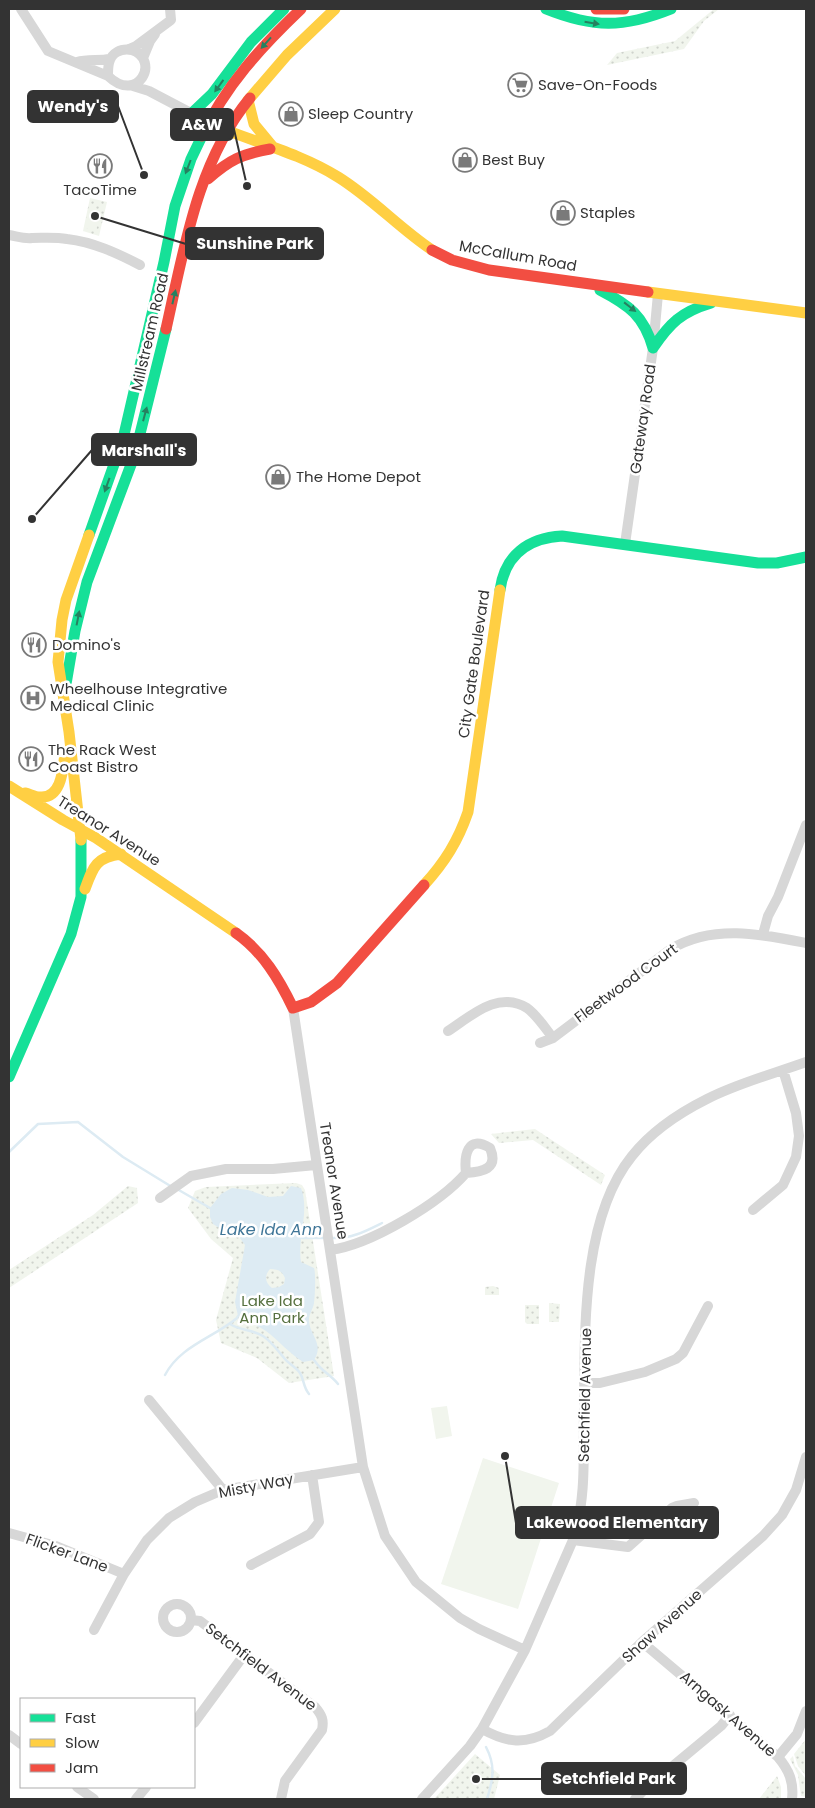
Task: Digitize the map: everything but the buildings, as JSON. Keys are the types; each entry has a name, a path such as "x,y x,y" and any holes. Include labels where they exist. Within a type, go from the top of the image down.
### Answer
{"main road":[{"path":"190,114 206,103 242,53 273,18 284,9"},
{"name":"Millstream Road","path":"9,1077 71,934 82,897 80,829 69,732 58,662 66,600 122,438 181,185 208,122 238,76 267,41 300,9"},
{"name":"Millstream Road","path":"64,700 72,646 86,582 135,454 163,344 186,238 202,185 227,131 248,100 286,54 335,9"},
{"path":"546,9 564,17 594,25 622,24 650,19 671,9"},
{"path":"596,9 624,9"},
{"path":"248,100 254,124 274,148"},
{"name":"McCallum Road","path":"208,122 305,160 338,176 366,196 432,251 452,260 489,270 806,313"},
{"path":"202,185 236,156 274,148"},
{"path":"588,284 639,314 650,333 653,348"},
{"path":"653,348 674,319 699,306 716,302"},
{"name":"City Gate Boulevard","path":"293,1008 311,1002 338,983 437,871 452,850 461,832 472,792 501,581 507,565 513,556 530,542 550,536 562,536 758,563 777,563 806,557"},
{"path":"13,789 43,797 53,793 61,783 69,732"},
{"name":"Treanor Avenue","path":"13,789 121,854 232,930 255,948 272,968 293,1008"},
{"path":"82,897 93,869 100,859 107,855 121,854"}],"street":[{"path":"22,9 48,51 108,76 114,82 123,86 132,86 144,76 145,64 143,58 137,52 129,49"},
{"path":"108,76 110,59 118,51 136,46 171,20 170,9"},
{"path":"143,58 150,41 164,24"},
{"path":"77,62 110,59"},
{"name":"McCallum Road","path":"144,76 149,84 174,105"},
{"name":"McCallum Road","path":"132,86 148,91 208,122"},
{"path":"9,235 30,238 67,239 88,243 140,265"},
{"name":"Gateway Road","path":"625,544 653,348 658,294"},
{"path":"763,934 768,916 778,897 806,825"},
{"name":"Fleetwood Court","path":"540,1043 553,1038 670,948 680,943 712,934 728,932 763,934 806,943"},
{"path":"448,1031 480,1009 490,1004 503,1002 526,1008 538,1018 553,1038"},
{"name":"Treanor Avenue","path":"293,1008 363,1467 385,1536 416,1582 460,1618 525,1650"},
{"name":"Setchfield Avenue","path":"422,1799 470,1746 482,1729 525,1650 573,1540 581,1512 584,1488 584,1384 587,1294 592,1261 605,1207 613,1187 632,1156 660,1128 682,1113 730,1088 806,1062"},
{"path":"753,1210 783,1185 796,1157 799,1136 796,1113 783,1070"},
{"path":"160,1198 192,1176 226,1169 273,1169 316,1165"},
{"path":"330,1250 344,1248 397,1225 456,1184 466,1173"},
{"path":"584,1384 600,1383 645,1372 676,1360 683,1353 708,1306"},
{"path":"149,1400 223,1490"},
{"name":"Shaw Avenue","path":"482,1729 496,1737 512,1741 529,1740 550,1731 642,1642 763,1536 782,1515 796,1490 806,1457"},
{"name":"Misty Way","path":"94,1630 124,1574 147,1540 170,1518 195,1502 223,1490 363,1467"},
{"path":"252,1564 310,1534 319,1522 312,1475"},
{"path":"573,1540 628,1547 672,1508 694,1503"},
{"name":"Flicker Lane","path":"9,1533 56,1546 124,1574"},
{"name":"Setchfield Avenue","path":"191,1620 200,1621 315,1707 321,1714 324,1722 322,1730 285,1781 281,1799"},
{"name":"Arngask Avenue","path":"642,1642 778,1757 787,1768 792,1780 792,1799"},
{"path":"195,1722 244,1655"},
{"path":"778,1757 797,1734 806,1711"},
{"path":"635,1799 721,1726 730,1715"},
{"path":"9,1735 20,1743"},
{"path":"78,1788 94,1799"},
{"path":"136,1799 145,1788"}],"green space":[{"path":"714,9 719,9 704,21 684,49 607,65 617,53 675,41"},
{"path":"90,198 107,202 99,236 83,231"},
{"path":"88,211 100,215 96,231 84,228"},
{"path":"535,1129 605,1175 601,1185 533,1140 499,1143 491,1134"},
{"name":"Lake Ida Ann Park","path":"296,1183 302,1185 305,1190 334,1376 289,1383 257,1358 221,1343 216,1320 233,1258 211,1239 188,1208 195,1191 206,1187"},
{"path":"128,1186 137,1188 138,1203 9,1288 9,1270 93,1215"},
{"path":"493,1286 499,1288 499,1295 485,1295 485,1287"},
{"path":"549,1303 560,1304 559,1322 549,1322"},
{"path":"525,1305 539,1305 539,1324 527,1324 525,1322"},
{"path":"447,1406 452,1436 436,1439 431,1408"},
{"path":"483,1458 559,1483 518,1609 441,1584"},
{"path":"806,1739 806,1776 798,1766 794,1754"},
{"path":"475,1754 500,1775 494,1799 434,1799"},
{"path":"793,1756 795,1766 806,1779 806,1797 801,1796 798,1775 790,1759"},
{"path":"777,1776 781,1787 781,1799 759,1799"}],"water":[{"name":"Lake Ida Ann","path":"291,1186 301,1188 304,1216 300,1253 301,1262 314,1268 315,1271 314,1303 309,1319 318,1350 314,1360 303,1362 266,1331 238,1316 235,1302 245,1245 237,1234 224,1231 213,1224 210,1217 210,1208 221,1194 232,1188 248,1190 268,1197 283,1196","holes":["270,1269 281,1272 285,1278 284,1284 279,1287 272,1288 270,1286 266,1277"]}],"waterway":[{"path":"9,1152 38,1124 78,1122 123,1157 172,1187"},
{"path":"177,1189 210,1208"},
{"path":"332,1238 352,1236 382,1223"},
{"path":"302,1238 324,1238"},
{"path":"165,1375 171,1365 188,1349 228,1325 238,1316"},
{"path":"230,1324 259,1334 269,1341 297,1369 309,1394"},
{"path":"314,1360 338,1384"},
{"path":"486,1747 492,1767 491,1786 487,1799"}],"traffic: fast":[{"path":"191,114 212,94 251,42 284,9"},
{"path":"546,9 579,20 608,23 638,20 671,9"},
{"path":"89,535 123,439 175,206 191,159 202,136"},
{"path":"600,290 619,301 634,313 645,328 653,348"},
{"path":"653,348 677,320 692,310 711,303"},
{"path":"66,684 75,631 87,582 135,454 166,329"},
{"path":"500,590 507,567 513,558 529,545 550,537 562,536 758,563 777,563 806,557"},
{"path":"9,1077 71,934 81,897 81,840"}],"traffic: slow":[{"path":"250,98 287,55 335,9"},
{"path":"248,100 254,124 273,147"},
{"path":"218,127 294,155 338,177 432,250"},
{"path":"648,292 806,313"},
{"path":"81,840 69,732 58,662 66,600 89,535"},
{"path":"424,885 450,851 468,812 500,590"},
{"path":"25,793 36,797 47,796 53,793 60,781 65,753"},
{"path":"9,786 96,838 236,933"},
{"path":"85,889 90,875 97,864 113,855 121,854"}],"traffic: jam":[{"path":"202,136 233,84 272,37 301,9"},
{"path":"596,9 624,9"},
{"path":"166,329 187,238 205,178 217,150 232,123 250,98"},
{"path":"208,179 236,159 251,153 270,149"},
{"path":"432,250 452,260 489,270 648,292"},
{"path":"236,933 246,940 262,957 282,987 293,1008 311,1002 337,983 424,885"}],"place":[{"name":"Save-On-Foods","path":"520,85"},
{"name":"Sleep Country","path":"291,114"},
{"name":"Best Buy","path":"465,160"},
{"name":"TacoTime","path":"100,166"},
{"name":"Wendy's","path":"144,175"},
{"name":"A&W","path":"247,186"},
{"name":"Staples","path":"563,213"},
{"name":"Sunshine Park","path":"95,216"},
{"name":"The Home Depot","path":"278,477"},
{"name":"Marshall's","path":"32,519"},
{"name":"Domino's","path":"34,645"},
{"name":"Wheelhouse Integrative Medical Clinic","path":"33,698"},
{"name":"The Rack West Coast Bistro","path":"31,759"},
{"name":"Lakewood Elementary","path":"505,1456"},
{"name":"Setchfield Park","path":"476,1779"}]}
